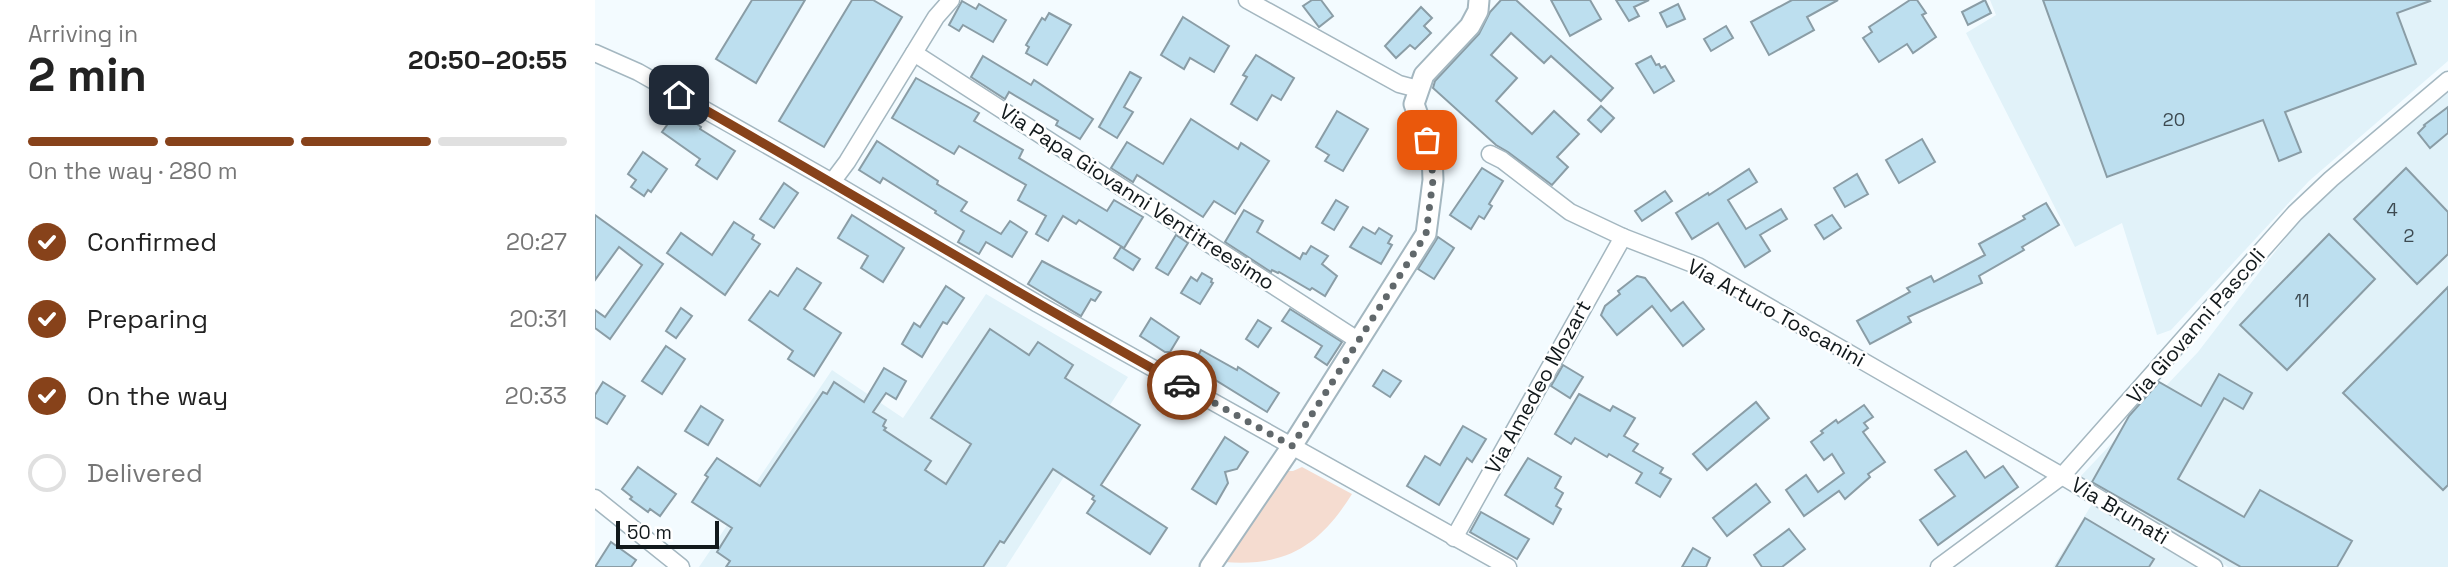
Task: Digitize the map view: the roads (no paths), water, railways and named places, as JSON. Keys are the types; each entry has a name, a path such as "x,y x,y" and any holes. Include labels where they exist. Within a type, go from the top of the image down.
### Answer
{"street":[{"path":"832,182 936,17 951,0"},
{"path":"1247,0 1399,84 1418,89"},
{"path":"1210,567 1292,446 1426,234 1433,180 1431,155 1414,104 1424,75 1470,26 1478,11 1479,0"},
{"path":"595,53 638,72 832,182 1038,304 1508,567"},
{"name":"Via Papa Giovanni Ventitreesimo","path":"914,53 1359,341"},
{"name":"Via Giovanni Pascoli","path":"1939,567 2062,476 2295,213 2448,80"},
{"name":"Via Arturo Toscanini","path":"1490,153 1570,212 1623,237 1698,266 2062,476"},
{"name":"Via Amedeo Mozart","path":"1454,538 1623,237"},
{"name":"Via Brunati","path":"2062,476 2214,567"},
{"path":"595,498 681,567"}]}
